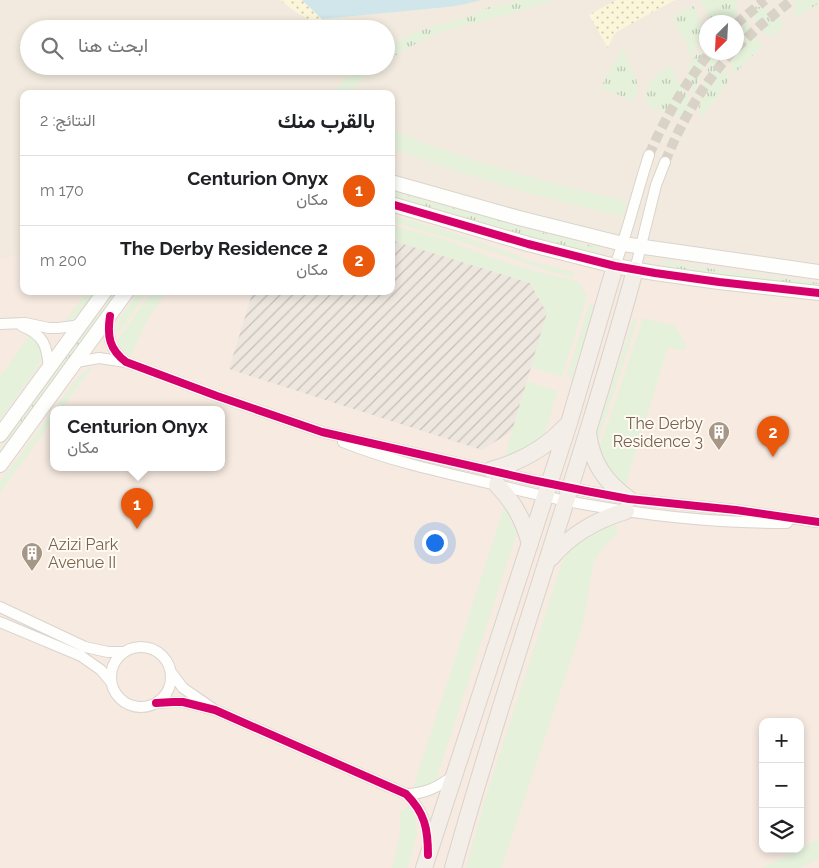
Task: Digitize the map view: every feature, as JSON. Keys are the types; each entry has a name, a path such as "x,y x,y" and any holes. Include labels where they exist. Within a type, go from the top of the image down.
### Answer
{"main road":[{"path":"426,862 569,423 615,266"},
{"path":"453,868 505,692 548,562 635,270"},
{"path":"530,544 517,510 494,478 552,440 569,423"},
{"path":"548,562 564,543 585,528 627,505 600,471 592,452 587,431"}],"street":[{"path":"615,266 649,156"},
{"path":"635,270 656,185 665,162"},
{"path":"395,183 519,218 623,244 819,272"},
{"path":"395,205 528,244 615,266 719,282 819,293"},
{"path":"0,435 103,295"},
{"path":"0,465 124,295"},
{"path":"110,316 108,328 110,341 116,353 126,362"},
{"path":"0,324 29,323 58,328 82,323"},
{"path":"17,324 30,329 40,336 48,353 49,368"},
{"path":"76,362 99,358 126,362 322,432 494,478 547,490 627,505 711,507 818,522"},
{"path":"322,432 356,447 408,464 494,478 547,490"},
{"path":"0,607 85,647 108,652 124,652 140,647 157,651 166,660 171,672 183,688 215,710"},
{"path":"0,622 88,659 111,682 116,694 129,704 140,707 156,703 168,690 171,672"},
{"path":"111,682 112,668 124,652"},
{"path":"156,703 178,702 215,710 406,794 418,807 425,823 427,831 426,862"},
{"path":"406,794 420,793 433,789 455,774"}],"shaded area":[{"path":"0,0 819,0 819,868 0,868"},
{"path":"302,0 481,0 447,7 322,19"},
{"path":"395,206 565,257 819,297 819,868 0,868 0,260 20,253 20,295 395,295"},
{"path":"395,241 530,283 547,313 512,431 482,450 229,369 252,295 395,295"}],"green space":[{"path":"521,0 554,0 514,13 446,30 395,56 395,43 408,36 425,29 471,16 489,7"},
{"path":"736,0 736,15 707,15 701,1"},
{"path":"795,0 819,0 819,3 794,19"},
{"path":"693,6 699,19 699,42 687,59 688,45 677,27 673,16"},
{"path":"752,6 772,11 779,17 783,28 772,37 767,35 760,29"},
{"path":"747,16 753,35 763,45 734,74 730,60 744,60 744,21"},
{"path":"623,47 636,79 637,85 633,101 601,87"},
{"path":"699,52 699,60 703,60 703,69 694,96 689,82 688,71"},
{"path":"709,60 719,60 725,68 729,80 701,119 699,110 701,93"},
{"path":"672,66 688,98 691,112 690,120 647,106 647,92 652,81 660,73"},
{"path":"349,75 368,75 352,90 335,90"},
{"path":"395,132 449,152 508,170 567,187 627,201 622,217 505,186 395,149"},
{"path":"395,192 599,248 598,254 497,227 396,199"},
{"path":"395,216 454,233 534,262 574,272 574,274 573,277 548,271 482,248 395,222"},
{"path":"395,226 443,239 507,263 579,282 587,296 562,377 531,367 547,313 530,283 395,241"},
{"path":"664,261 819,283 819,288 716,276 663,266"},
{"path":"85,295 92,295 77,315 68,322 66,319"},
{"path":"112,295 117,295 0,454 0,449"},
{"path":"136,295 144,295 122,329 116,332 120,318"},
{"path":"149,295 165,295 146,322 131,357 117,341"},
{"path":"589,304 595,305 571,380 567,375"},
{"path":"643,318 674,326 687,348 679,350 668,347 625,487 617,482 598,453"},
{"path":"638,319 598,442 596,442 599,425 633,320"},
{"path":"30,334 41,351 40,364 0,420 0,377"},
{"path":"89,368 91,369 63,406 56,406 77,378"},
{"path":"527,381 558,391 543,438 534,445 504,459"},
{"path":"50,414 50,424 0,493 0,482"},
{"path":"504,508 511,508 518,530 435,783 419,789 413,788"},
{"path":"616,519 617,534 608,541 594,563 578,639 501,868 466,868 485,800 561,565 576,542"},
{"path":"411,806 417,830 413,852 407,868 392,868 399,840 400,811"},
{"path":"819,838 819,859 800,868 762,868 792,853 804,853 804,847"}],"sand":[{"path":"280,0 302,0 322,19 309,20"},
{"path":"616,0 675,0 618,31 613,36 608,48 589,15"}],"tunnel":[{"path":"744,17 765,0"},
{"path":"744,41 792,0"},
{"path":"649,155 676,102 704,60"},
{"path":"665,162 678,132 702,90 725,60"}],"cycle path":[{"path":"395,205 528,244 615,266 719,282 819,293"},
{"path":"110,316 110,342 116,352 126,362 322,432 532,480 629,499 736,510 819,522"},
{"path":"156,703 183,702 215,710 406,794 417,808 424,822 428,855"}],"place":[{"name":"The Derby Residence 3","path":"719,451"},
{"name":"The Derby Residence 2","path":"773,457"},
{"name":"Centurion Onyx","path":"137,529"},
{"name":"Azizi Park Avenue II","path":"32,572"}]}
